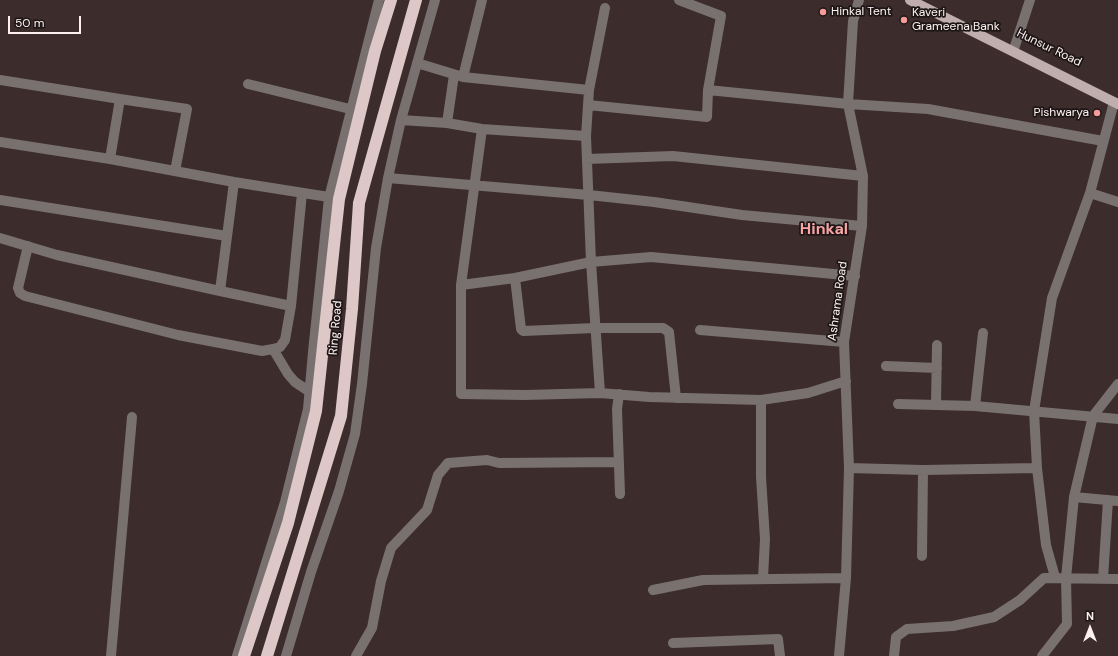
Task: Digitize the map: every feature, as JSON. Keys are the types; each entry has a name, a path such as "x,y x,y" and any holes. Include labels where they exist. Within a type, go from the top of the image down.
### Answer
{"highway":[{"name":"Ring Road","path":"244,656 288,523 316,411 334,198 374,51 391,0"},
{"name":"Ring Road","path":"267,656 341,416 352,309 359,203 416,0"}],"main road":[{"path":"910,0 1117,101"},
{"name":"Hunsur Road","path":"925,0 1117,101"}],"street":[{"path":"237,656 285,502 304,430 334,198 350,109 379,0"},
{"path":"286,656 355,434 362,384 376,248 388,178 401,120 435,0"},
{"path":"447,123 458,76 482,0"},
{"path":"588,105 707,117 708,90 720,16 679,0"},
{"name":"Ashrama Road","path":"839,656 846,578 849,468 844,342 862,226 863,176 848,104 853,21 859,0"},
{"path":"1015,46 1030,0"},
{"path":"600,393 591,262 586,136 589,90 605,8"},
{"path":"417,63 458,76 589,90"},
{"path":"0,80 187,109 175,171"},
{"path":"248,84 350,109"},
{"path":"708,90 848,104 928,109 1103,141"},
{"path":"110,159 120,99"},
{"path":"1055,577 1046,545 1034,411 1052,298 1090,193 1103,141 1117,101"},
{"path":"401,120 447,123 482,129 586,136"},
{"path":"482,129 461,285 461,394 525,395 600,393 676,398 760,400 808,393 846,381"},
{"path":"0,142 110,159 234,182 334,198"},
{"path":"587,159 672,156 863,176"},
{"path":"388,178 589,195 654,202 742,215 862,226"},
{"path":"220,291 234,182"},
{"path":"28,246 18,288 20,293 25,296 178,336 262,351 273,349 280,347 285,340 291,306 302,193"},
{"path":"1090,193 1118,202"},
{"path":"0,200 227,236"},
{"path":"0,238 57,255 291,306"},
{"path":"461,285 515,278 591,262 652,257 854,276"},
{"path":"515,278 521,329 523,331 595,328 663,328 669,332 676,398"},
{"path":"700,330 844,342"},
{"path":"975,406 983,333"},
{"path":"936,405 937,345"},
{"path":"273,349 288,374 295,382 310,392"},
{"path":"886,366 937,368"},
{"path":"1042,656 1067,624 1066,578 1074,497 1093,416 1118,384"},
{"path":"619,394 617,409 620,494"},
{"path":"760,400 760,477 765,539 763,578"},
{"path":"898,404 975,406 1118,419"},
{"path":"111,656 132,417"},
{"path":"356,656 372,628 381,582 391,548 427,510 438,475 448,463 487,460 505,463 536,461 619,462"},
{"path":"849,468 923,470 1038,468"},
{"path":"922,556 923,470"},
{"path":"1074,497 1113,500 1103,579"},
{"path":"653,590 703,580 846,578"},
{"path":"894,656 896,637 907,629 953,626 994,617 1020,600 1044,578 1118,579"},
{"path":"673,643 778,639 780,656"}],"place":[{"name":"Hinkal Tent","path":"823,12"},
{"name":"Kaveri Grameena Bank","path":"904,20"},
{"name":"Pishwarya","path":"1097,113"}],"district":[{"name":"Hinkal","path":"824,230"}]}
